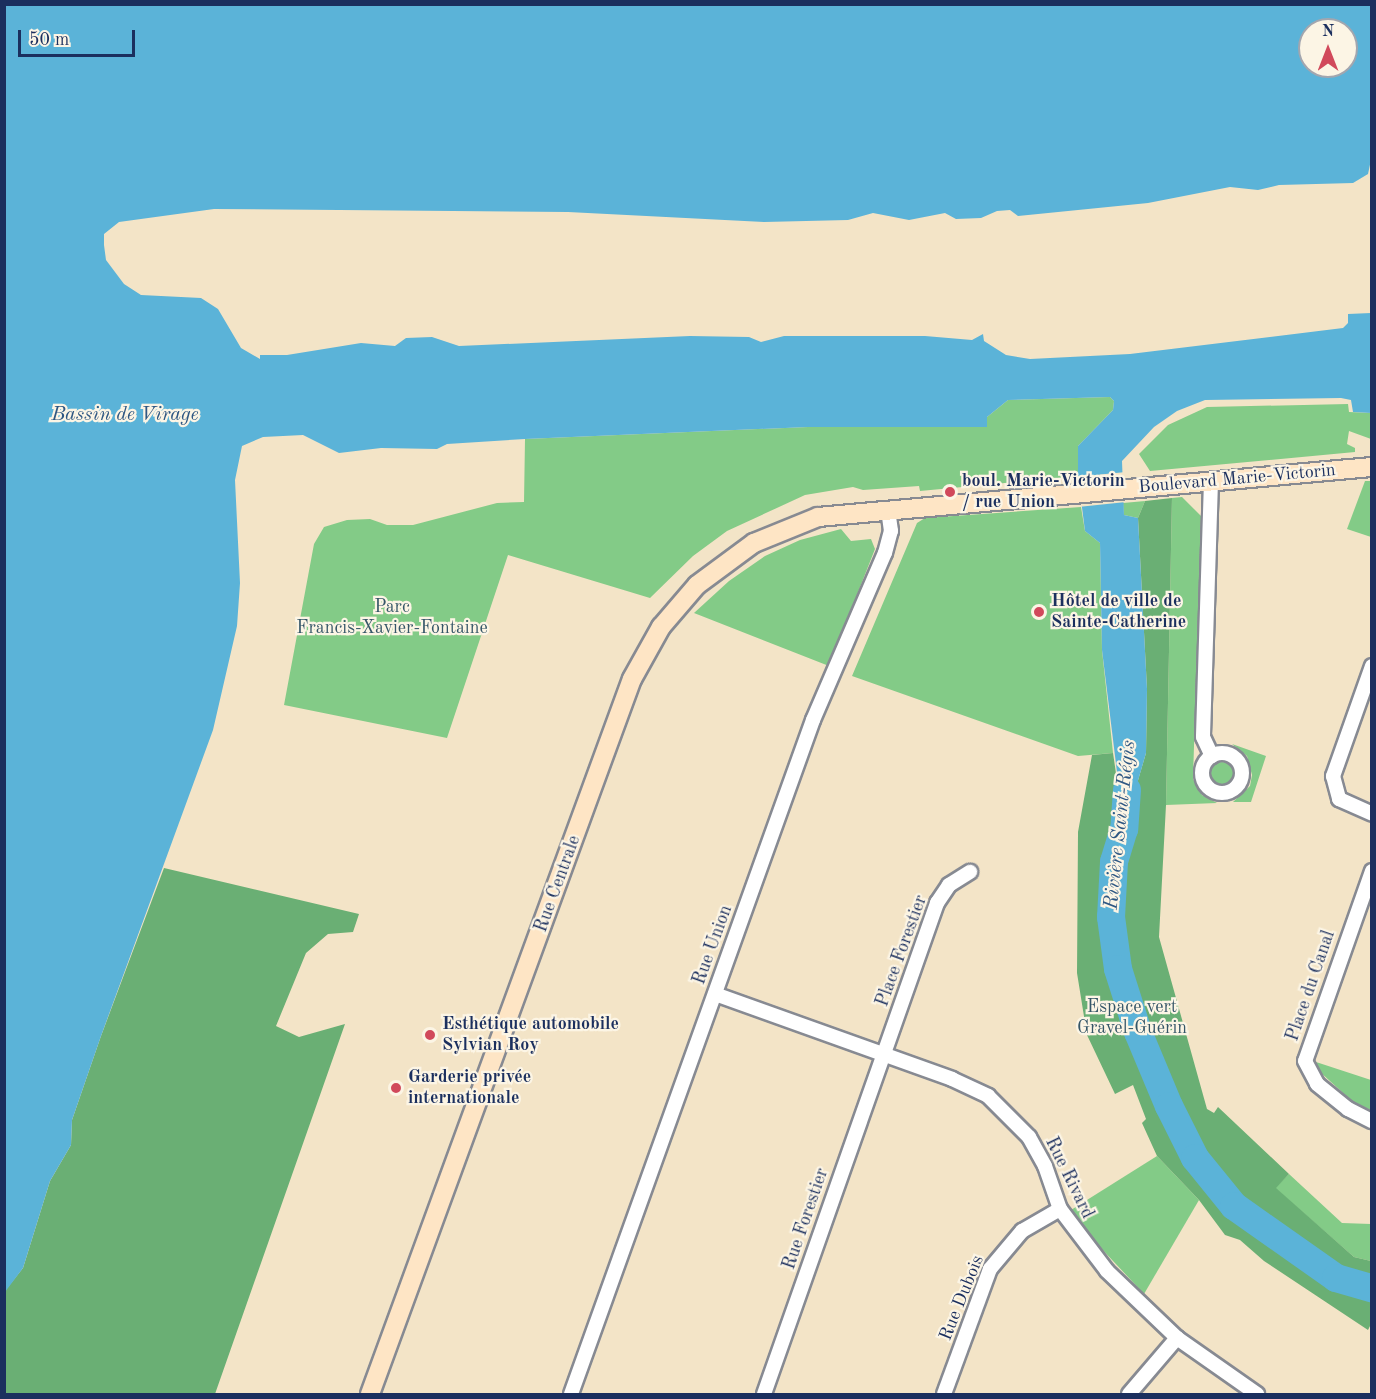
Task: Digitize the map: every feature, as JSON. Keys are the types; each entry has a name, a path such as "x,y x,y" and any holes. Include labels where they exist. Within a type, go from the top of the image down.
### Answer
{"street":[{"name":"Boulevard Marie-Victorin","path":"888,510 1371,467"},
{"path":"1211,481 1203,736 1212,756"},
{"name":"Rue Union","path":"571,1395 816,712 885,553 891,531 888,510"},
{"name":"Rue Centrale","path":"370,1395 621,709 646,651 686,596 754,543 818,517 888,510"},
{"path":"1371,666 1333,776 1339,799 1371,814"},
{"name":"Place du Canal","path":"1371,871 1305,1061 1317,1084 1356,1115 1371,1121"},
{"name":"Place Forestier","path":"882,1055 937,903 949,885 970,872"},
{"name":"Rue Rivard","path":"715,994 962,1083 1004,1108 1039,1152 1060,1209 1107,1271 1177,1338 1257,1395"},
{"name":"Rue Forestier","path":"764,1395 882,1055"},
{"name":"Rue Dubois","path":"944,1395 990,1269 1022,1231 1060,1209"},
{"path":"1130,1395 1177,1338"}],"green space":[{"name":"Parc Francis-Xavier-Fontaine","path":"1110,397 1114,401 1113,410 1078,446 1078,476 920,491 919,486 863,490 853,487 805,495 727,531 693,556 650,598 508,555 447,738 284,705 314,544 324,527 347,520 370,519 387,525 413,525 497,503 524,502 525,439 808,427 986,427 987,417 1008,400"},
{"path":"1348,404 1349,412 1371,413 1371,439 1349,431 1347,444 1355,448 1355,452 1150,471 1139,454 1168,425 1207,407"},
{"path":"1365,481 1371,481 1371,537 1347,529"},
{"path":"1182,497 1201,516 1193,779 1202,795 1217,803 1166,805 1172,498"},
{"name":"Espace vert Gravel-Guérin","path":"1172,498 1166,805 1159,937 1207,1109 1214,1113 1218,1107 1289,1174 1276,1188 1354,1257 1371,1261 1371,1324 1368,1330 1264,1261 1240,1240 1225,1235 1199,1200 1157,1156 1142,1123 1146,1119 1133,1085 1115,1094 1087,1035 1077,973 1078,832 1092,755 1113,753 1124,828 1146,753 1147,689 1138,518 1145,501"},
{"path":"1145,501 1138,518 1124,515 1123,503"},
{"path":"1081,507 1085,531 1100,543 1102,650 1113,753 1078,756 852,676 917,523 925,518"},
{"path":"841,529 851,541 871,539 875,549 829,666 694,613 729,581 765,556 800,540"},
{"path":"1232,744 1266,756 1251,802 1233,802 1250,786 1252,775 1247,756"},
{"path":"1222,762 1230,766 1234,774 1230,782 1222,786 1214,782 1210,774 1214,766"},
{"path":"164,868 359,914 353,932 328,934 306,953 276,1026 299,1037 345,1024 215,1394 5,1394 4,1292 23,1268 50,1181 71,1145 72,1120"},
{"path":"1316,1062 1371,1080 1371,1110 1353,1102 1320,1072"},
{"path":"1157,1156 1199,1200 1144,1294 1084,1230 1071,1210"},
{"path":"1289,1174 1342,1223 1371,1224 1371,1261 1354,1257 1275,1188"}],"water":[{"name":"Bassin de Virage","path":"5,5 1371,5 1371,160 1368,174 1353,183 1279,185 1258,190 1230,187 1148,203 1018,216 1010,210 997,211 981,218 956,219 945,213 909,220 873,213 848,220 764,222 568,212 214,209 119,222 104,234 106,260 124,284 141,295 201,298 218,309 241,348 260,359 260,355 287,355 361,343 395,346 406,338 432,337 459,346 690,336 749,337 761,342 784,336 925,336 972,340 983,334 984,341 1006,355 1030,359 1130,354 1343,328 1348,323 1348,314 1371,313 1371,413 1353,412 1351,400 1341,398 1205,400 1177,411 1154,427 1122,461 1124,515 1138,518 1147,689 1146,753 1124,829 1102,650 1100,543 1085,531 1078,476 1078,446 1113,410 1114,401 1110,397 1008,400 987,417 987,427 808,427 525,439 447,444 437,449 381,448 339,453 303,435 263,437 242,446 235,480 240,583 237,626 213,730 72,1120 71,1145 50,1181 23,1268 5,1292"}],"pier":[{"path":"1126,472 1126,502 1078,507 1075,477"}],"waterway":[{"name":"Rivière Saint-Régis","path":"1127,790 1124,829 1114,862 1111,917 1118,969 1138,1032 1169,1106 1195,1158 1234,1206 1336,1278 1372,1288"}],"place":[{"name":"boul. Marie-Victorin / rue Union","path":"950,492"},
{"name":"Hôtel de ville de Sainte-Catherine","path":"1039,612"},
{"name":"Esthétique automobile Sylvian Roy","path":"430,1035"},
{"name":"Garderie privée internationale","path":"396,1088"}]}
